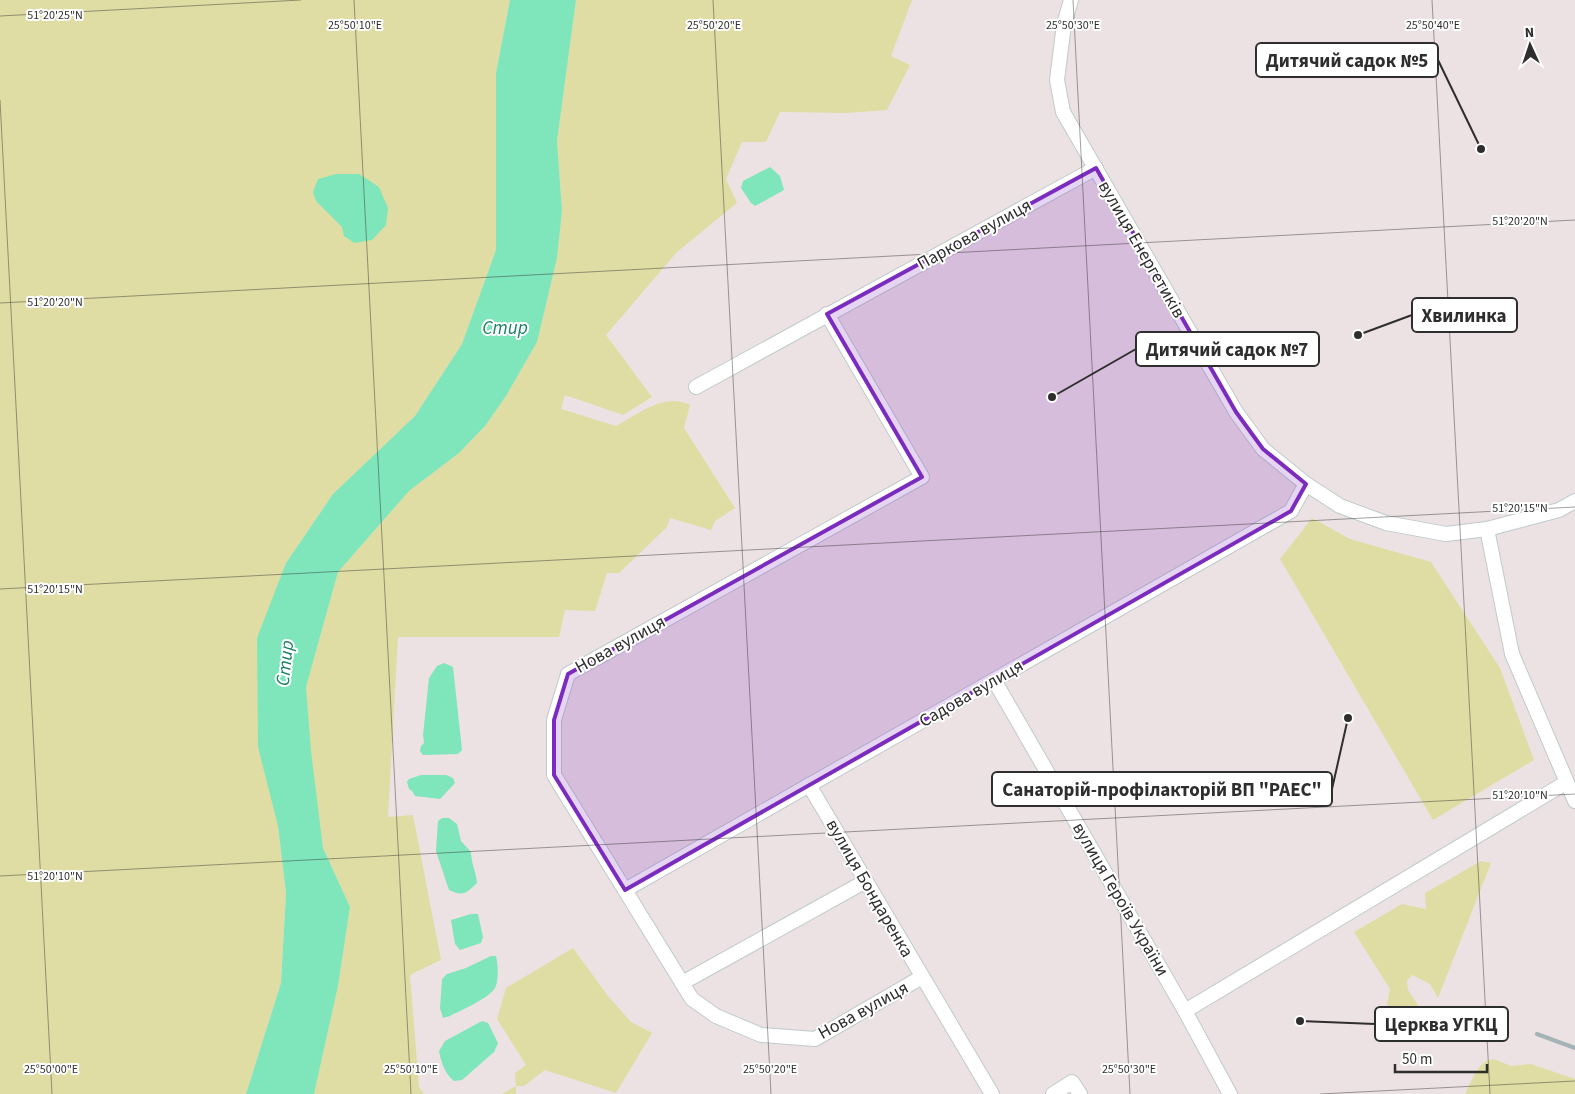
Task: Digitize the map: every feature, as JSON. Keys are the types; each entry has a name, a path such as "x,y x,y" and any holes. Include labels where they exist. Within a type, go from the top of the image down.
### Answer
{"street":[{"path":"1071,0 1064,24 1057,80 1063,112 1096,168"},
{"name":"Паркова вулиця","path":"696,387 1096,168"},
{"name":"вулиця Енергетиків","path":"1096,168 1236,412 1263,449 1306,484 1340,506 1386,523 1446,534 1487,529 1560,510 1575,501"},
{"name":"Нова вулиця","path":"828,314 922,477 568,674 554,720 554,775 692,998 716,1016 761,1035 815,1039 922,977"},
{"name":"Садова вулиця","path":"624,890 1291,511 1306,484"},
{"path":"1487,529 1512,654 1575,802"},
{"name":"вулиця Героїв України","path":"994,680 1186,1011 1230,1094"},
{"path":"1186,1011 1567,782"},
{"name":"вулиця Бондаренка","path":"810,785 992,1094"},
{"path":"682,983 866,881"},
{"path":"1052,1094 1072,1082 1080,1094"}],"highlighted area":[{"path":"1096,168 1236,412 1263,449 1306,484 1291,511 625,890 554,775 554,720 568,674 922,477 827,314"}],"shaded area":[{"path":"0,0 510,0 496,73 496,250 462,344 415,416 333,494 286,563 278,826 286,893 281,983 246,1094 0,1094"},
{"path":"576,0 912,0 891,56 910,65 887,110 846,113 780,112 766,142 742,142 726,179 737,203 677,252 606,335 652,397 623,415 565,395 561,409 616,426 642,411 661,403 671,401 690,405 684,428 735,508 715,521 711,530 670,518 667,527 619,573 607,573 595,611 565,610 559,637 398,637 388,817 413,815 441,960 410,975 419,1087 424,1094 314,1094 338,986 350,907 323,848 310,751 306,687 338,572 409,491 459,453 485,426 506,396 537,342 557,258 562,211 557,141"},
{"path":"1312,518 1350,539 1431,562 1500,668 1534,760 1433,820 1280,559"},
{"path":"1481,861 1491,863 1438,998 1430,984 1412,975 1407,980 1408,990 1422,1011 1418,1019 1406,1020 1396,1017 1387,1004 1390,989 1354,932 1402,904 1426,909 1425,893"},
{"path":"573,948 608,996 631,1022 652,1033 616,1093 545,1070 524,1086 516,1086 515,1073 526,1065 497,1019 506,988"},
{"path":"1494,1059 1511,1066 1531,1064 1575,1079 1575,1094 1465,1094 1480,1067 1488,1060"},
{"path":"516,1086 516,1094 502,1094"}],"water":[{"name":"Стир","path":"510,0 576,0 557,141 562,211 557,258 537,342 506,396 485,426 459,453 409,491 338,572 306,687 311,751 323,848 350,907 338,986 314,1094 246,1094 281,983 286,893 278,826 258,747 257,638 286,563 333,494 415,416 462,344 496,250 496,73"},
{"path":"770,167 780,176 784,190 755,206 741,188 743,181"},
{"path":"336,174 359,174 379,187 388,208 386,225 372,240 354,243 344,236 342,227 316,201 313,192 318,179"},
{"path":"444,663 453,667 462,750 458,754 423,755 420,751 424,743 423,735 429,678 437,666"},
{"path":"421,775 446,775 453,778 455,783 440,799 415,796 409,789 407,782 409,779"},
{"path":"442,818 449,818 457,824 461,841 471,852 477,883 464,893 449,890 436,851 438,821"},
{"path":"471,914 478,914 483,937 481,943 460,950 455,944 451,920"},
{"path":"491,956 496,956 498,977 492,992 481,1000 443,1018 440,1008 442,979 447,974 466,968"},
{"path":"482,1021 488,1023 498,1043 494,1052 462,1080 454,1081 444,1068 439,1051 445,1041"}],"railway":[{"path":"1537,1034 1575,1048"}],"place":[{"name":"Дитячий садок №5","path":"1481,149"},
{"name":"Хвилинка","path":"1358,335"},
{"name":"Дитячий садок №7","path":"1052,397"},
{"name":"Санаторій-профілакторій ВП \"РАЕС\"","path":"1348,718"},
{"name":"Церква УГКЦ","path":"1300,1021"}]}
